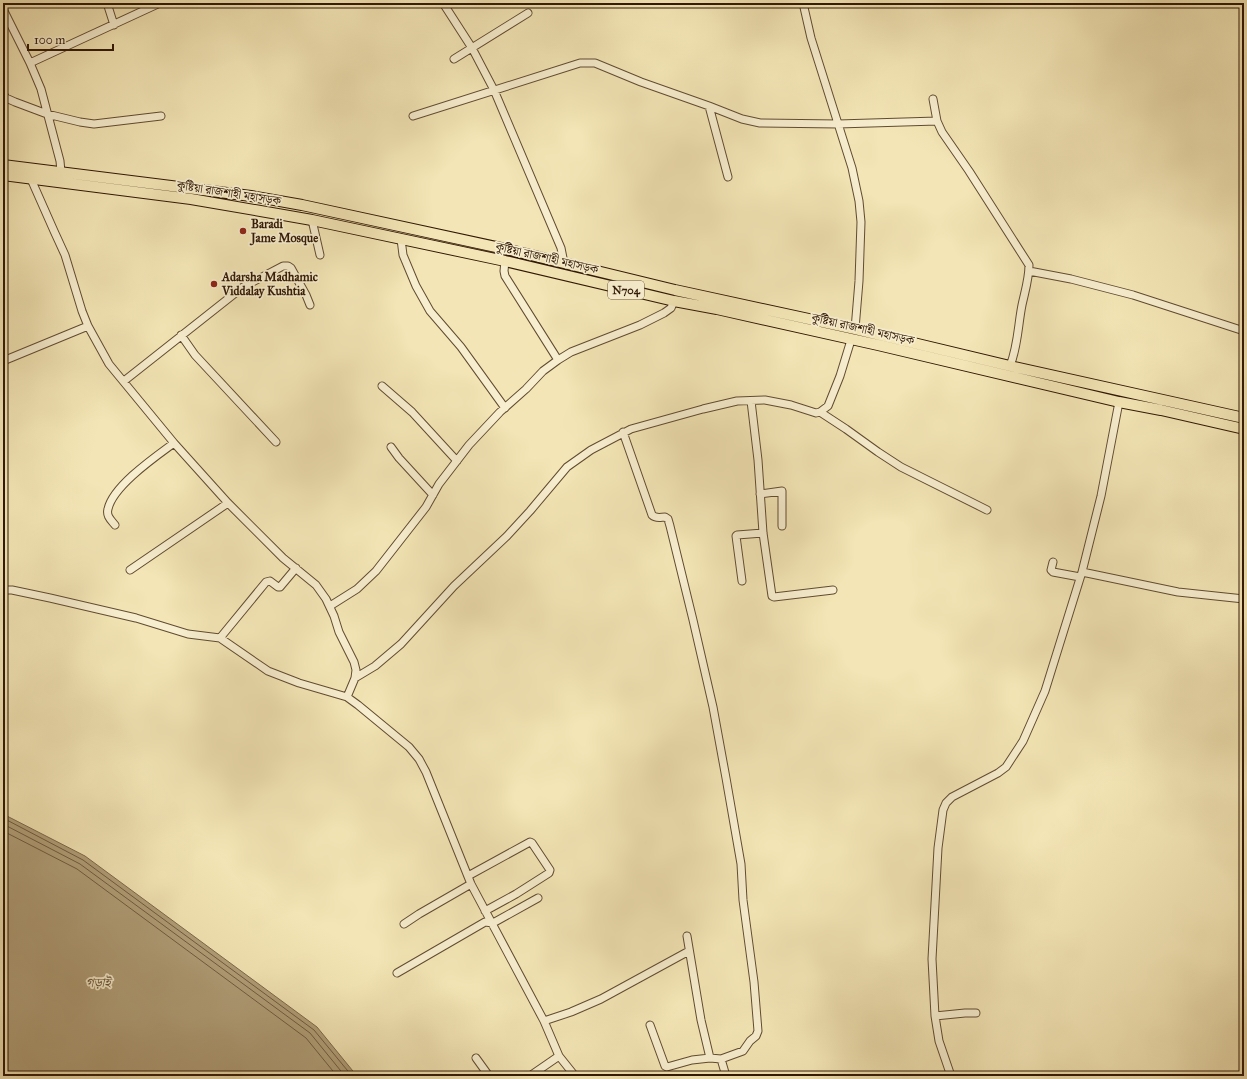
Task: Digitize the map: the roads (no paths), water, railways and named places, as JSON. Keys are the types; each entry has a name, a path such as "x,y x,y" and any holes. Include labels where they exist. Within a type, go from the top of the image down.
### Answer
{"highway":[{"name":"কুষ্টিয়া রাজশাহী মহাসড়ক","path":"3,165 61,172 96,182 312,220 402,239 505,261 674,302 878,345 1119,402 1161,405 1244,418"},
{"name":"কুষ্টিয়া রাজশাহী মহাসড়ক","path":"3,175 31,179 96,182 251,196 302,205 564,263 675,290 855,329 1010,366 1161,405 1244,429"},
{"path":"298,218 302,205"},
{"path":"533,268 536,257"},
{"path":"878,345 880,335"}],"street":[{"path":"107,3 114,25"},
{"path":"30,63 160,3"},
{"path":"444,3 472,48 494,90 561,248 564,263"},
{"path":"803,3 811,38 852,168 859,201 861,222 859,281 855,329"},
{"path":"3,9 41,88 60,161 61,172"},
{"path":"454,59 528,13"},
{"path":"413,116 587,62 595,63 641,82 742,119 760,123 838,124 937,121"},
{"path":"3,94 6,98 47,114 94,124 161,116"},
{"path":"933,99 937,121 942,132 1028,262 1029,271 1022,305 1015,355 1010,366"},
{"path":"709,106 728,177"},
{"path":"31,179 65,255 88,326 109,364 174,443 228,503 283,558 316,585 326,599 334,616 339,632 354,662 356,670 355,678 347,697"},
{"path":"312,220 320,255"},
{"path":"402,239 403,255 416,286 430,311 461,347 505,408"},
{"path":"505,261 505,276 558,360"},
{"path":"124,381 243,287 283,266 288,266 290,268 306,295 310,305"},
{"path":"1029,271 1072,279 1134,295 1244,331"},
{"path":"330,606 357,589 376,571 426,507 439,484 469,445 543,371 571,352 640,325 664,313 671,308 674,302"},
{"path":"3,361 88,326"},
{"path":"181,335 195,355 276,442"},
{"path":"355,678 375,666 401,644 454,586 507,536 567,468 590,450 631,429 737,401 765,400 791,405 816,413 820,412 828,406 840,376 851,340"},
{"path":"382,386 412,412 457,461"},
{"path":"751,401 763,533 772,596 833,590"},
{"path":"951,1076 939,1041 935,1016 932,959 938,848 943,810 946,803 952,797 1006,767 1023,741 1045,691 1081,574 1101,496 1119,402"},
{"path":"820,412 901,467 987,510"},
{"path":"623,432 652,515 654,518 665,517 668,519 694,620 713,707 740,864 743,900 754,982 758,1031 756,1036 750,1041 743,1051 721,1058 692,1060 667,1067 665,1066 650,1025"},
{"path":"115,525 109,519 108,514 108,509 113,497 130,477 174,443"},
{"path":"391,446 399,458 433,495"},
{"path":"760,494 782,491 782,526"},
{"path":"130,570 228,503"},
{"path":"742,581 736,536 763,533"},
{"path":"1053,562 1051,570 1053,572 1081,574 1178,592 1244,599"},
{"path":"220,638 266,582 270,581 280,587 296,568"},
{"path":"3,590 12,590 136,618 188,634 220,638 274,674 347,697 358,704 409,747 419,759 429,779 471,884 544,1021 559,1056 575,1076"},
{"path":"468,876 530,842 550,870 549,874 485,911"},
{"path":"404,924 471,884"},
{"path":"397,973 485,922 493,923 538,898"},
{"path":"687,936 701,1020 710,1058"},
{"path":"544,1021 601,1000 689,951"},
{"path":"935,1016 976,1013"},
{"path":"530,1076 559,1056"},
{"path":"476,1058 489,1076"},
{"path":"721,1058 726,1076"}],"water":[{"name":"গড়াই","path":"3,814 85,856 317,1027 357,1076 3,1076"}],"place":[{"name":"Baradi Jame Mosque","path":"243,231"},
{"name":"Adarsha Madhamic Viddalay Kushtia","path":"214,284"}]}
